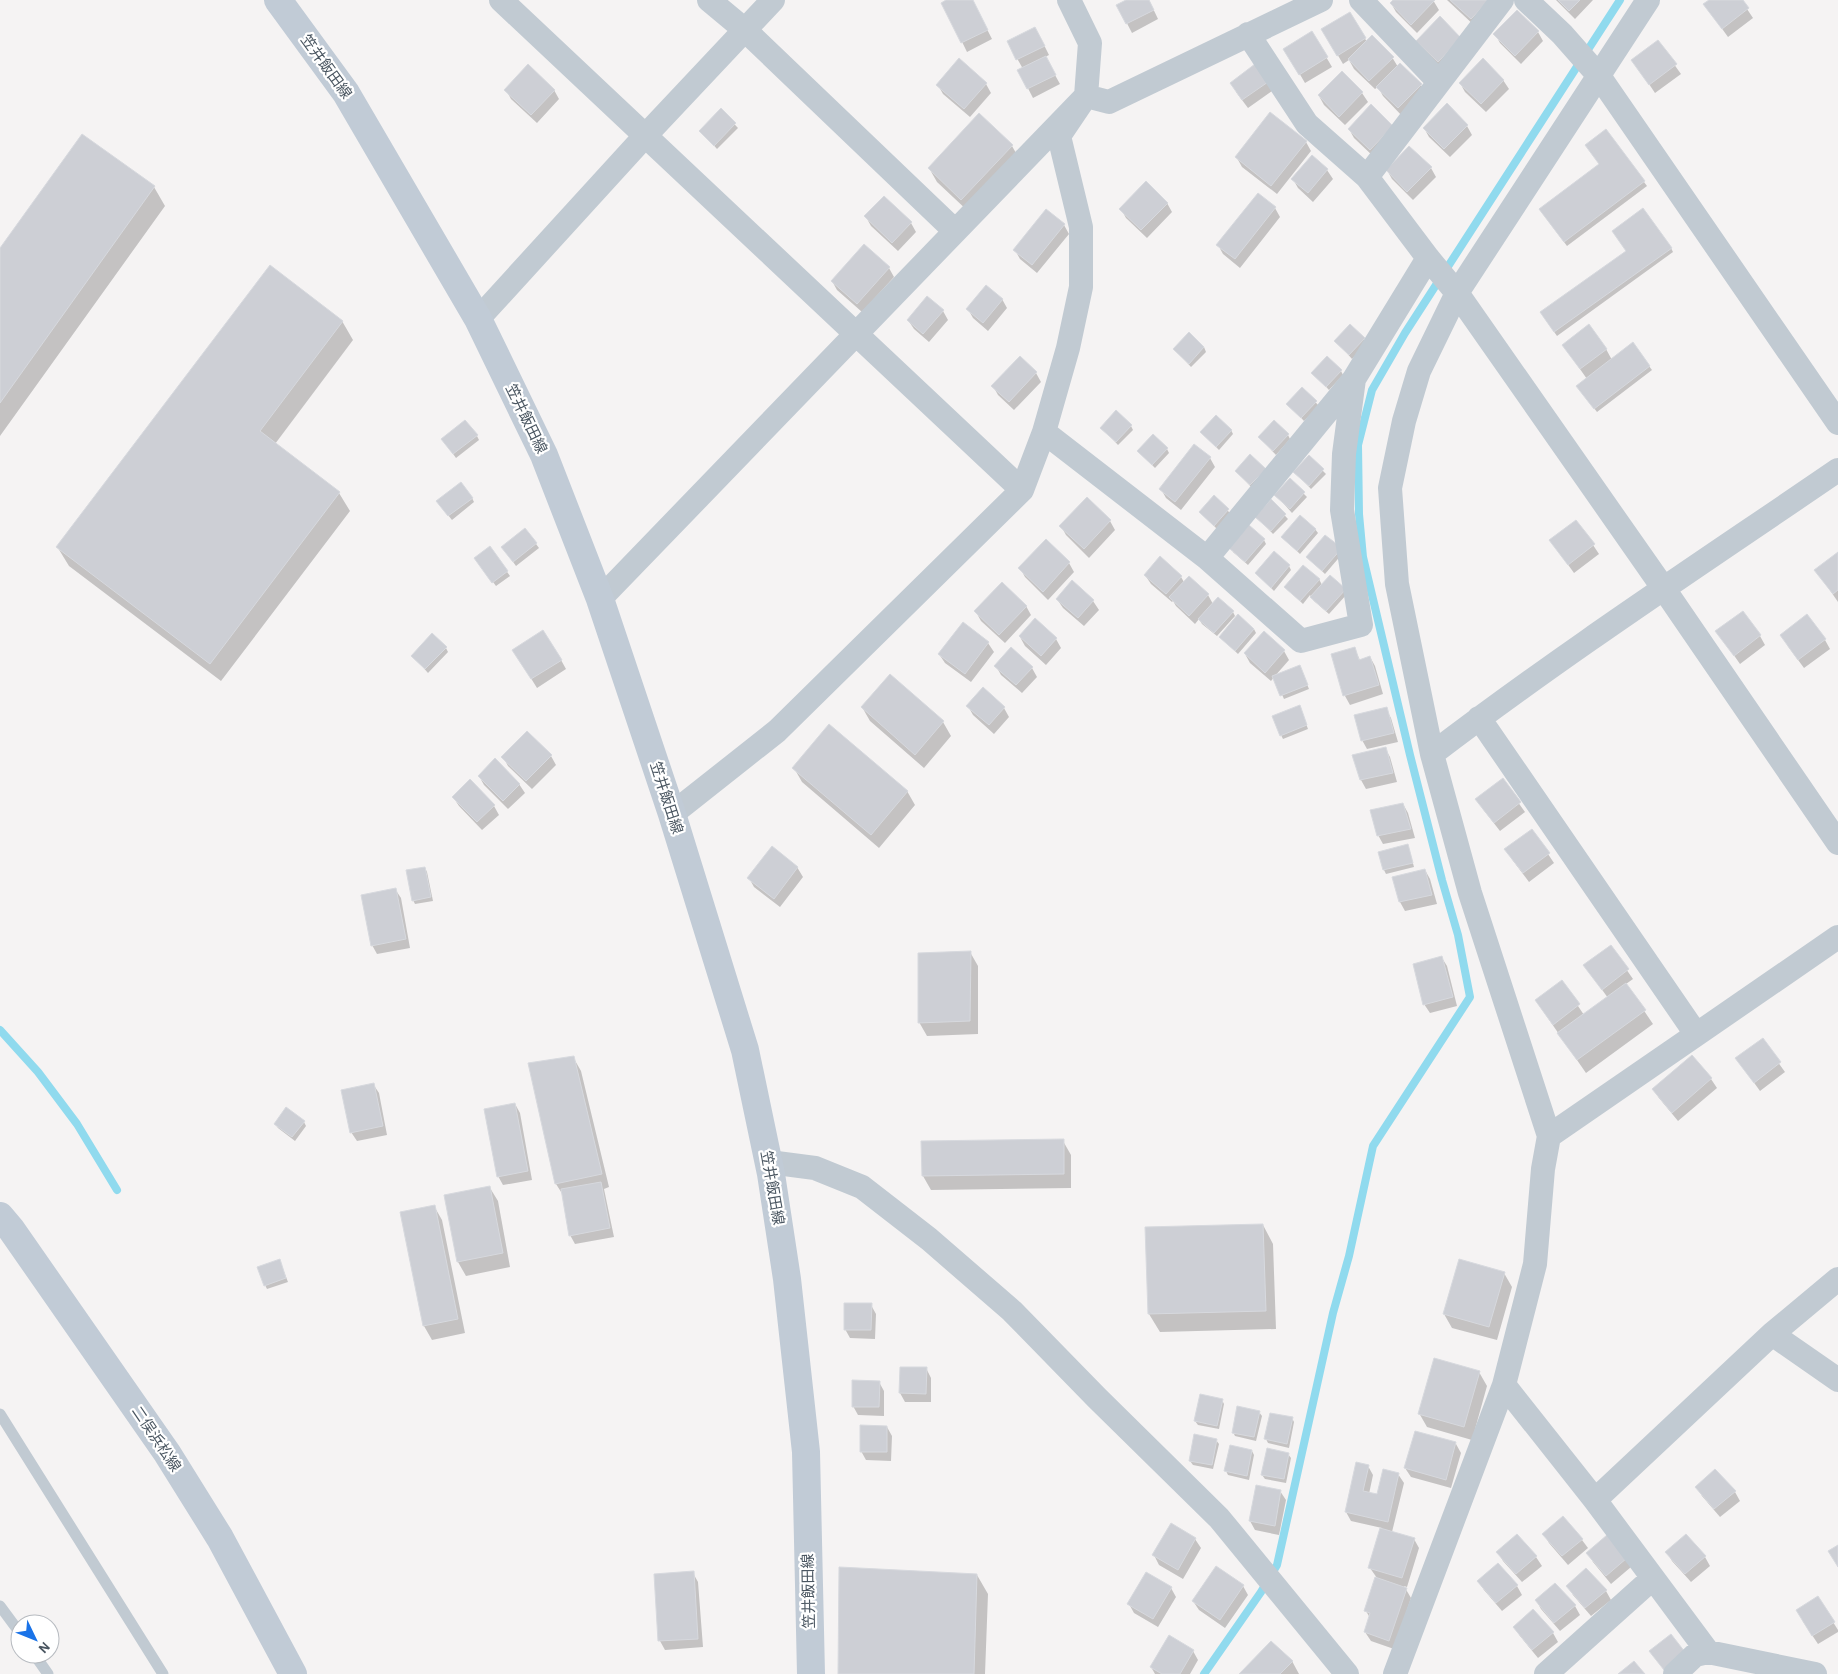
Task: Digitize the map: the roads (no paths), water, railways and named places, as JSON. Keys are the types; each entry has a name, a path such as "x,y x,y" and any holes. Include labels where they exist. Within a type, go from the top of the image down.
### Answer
{"main road":[{"name":"笠井飯田線","path":"278,0 346,93 478,319 544,455 600,599 672,814 745,1050 768,1162 787,1279 806,1452 810,1674"},
{"name":"二俣浜松線","path":"0,1216 11,1229 167,1453 220,1538 293,1674"}],"street":[{"path":"501,0 1022,490"},
{"path":"709,0 745,30 954,230"},
{"path":"478,319 645,136 773,0"},
{"path":"672,814 777,731 1022,490 1044,432 1068,348 1081,287 1081,227 1059,136 1086,96 1090,43 1069,0"},
{"path":"1086,96 1109,102 1321,0"},
{"path":"1360,0 1439,82"},
{"path":"1367,177 1502,0"},
{"path":"1526,0 1572,45 1596,73 1838,423"},
{"path":"1395,1674 1504,1385 1535,1264 1543,1169 1549,1136 1470,893 1432,754 1397,584 1390,488 1404,421 1419,371 1455,290 1596,73 1648,0"},
{"path":"1248,34 1307,124 1367,177 1455,290 1664,589 1838,843"},
{"path":"600,599 954,230 1086,96"},
{"path":"1207,558 1354,379 1430,260"},
{"path":"1044,432 1207,558 1301,641 1361,625 1342,510 1344,454 1354,379"},
{"path":"1432,754 1478,718 1838,470"},
{"path":"1478,718 1696,1034"},
{"path":"1549,1136 1838,937"},
{"path":"768,1162 815,1168 862,1187 929,1239 1012,1311 1219,1518 1348,1674"},
{"path":"1595,1500 1772,1334 1838,1279"},
{"path":"1772,1334 1838,1380"},
{"path":"1504,1385 1595,1500 1708,1652"},
{"path":"1546,1674 1653,1578"},
{"path":"1675,1674 1695,1655 1708,1652 1815,1674"}],"lane":[{"path":"0,1414 163,1674"},
{"path":"0,1606 10,1620"}],"waterway":[{"path":"1204,1674 1261,1592 1277,1565 1333,1313 1349,1256 1373,1146 1470,997 1458,935 1410,755 1363,557 1359,514 1358,445 1372,390 1405,333 1620,0"},
{"path":"0,1030 38,1072 77,1124 117,1190"}]}
